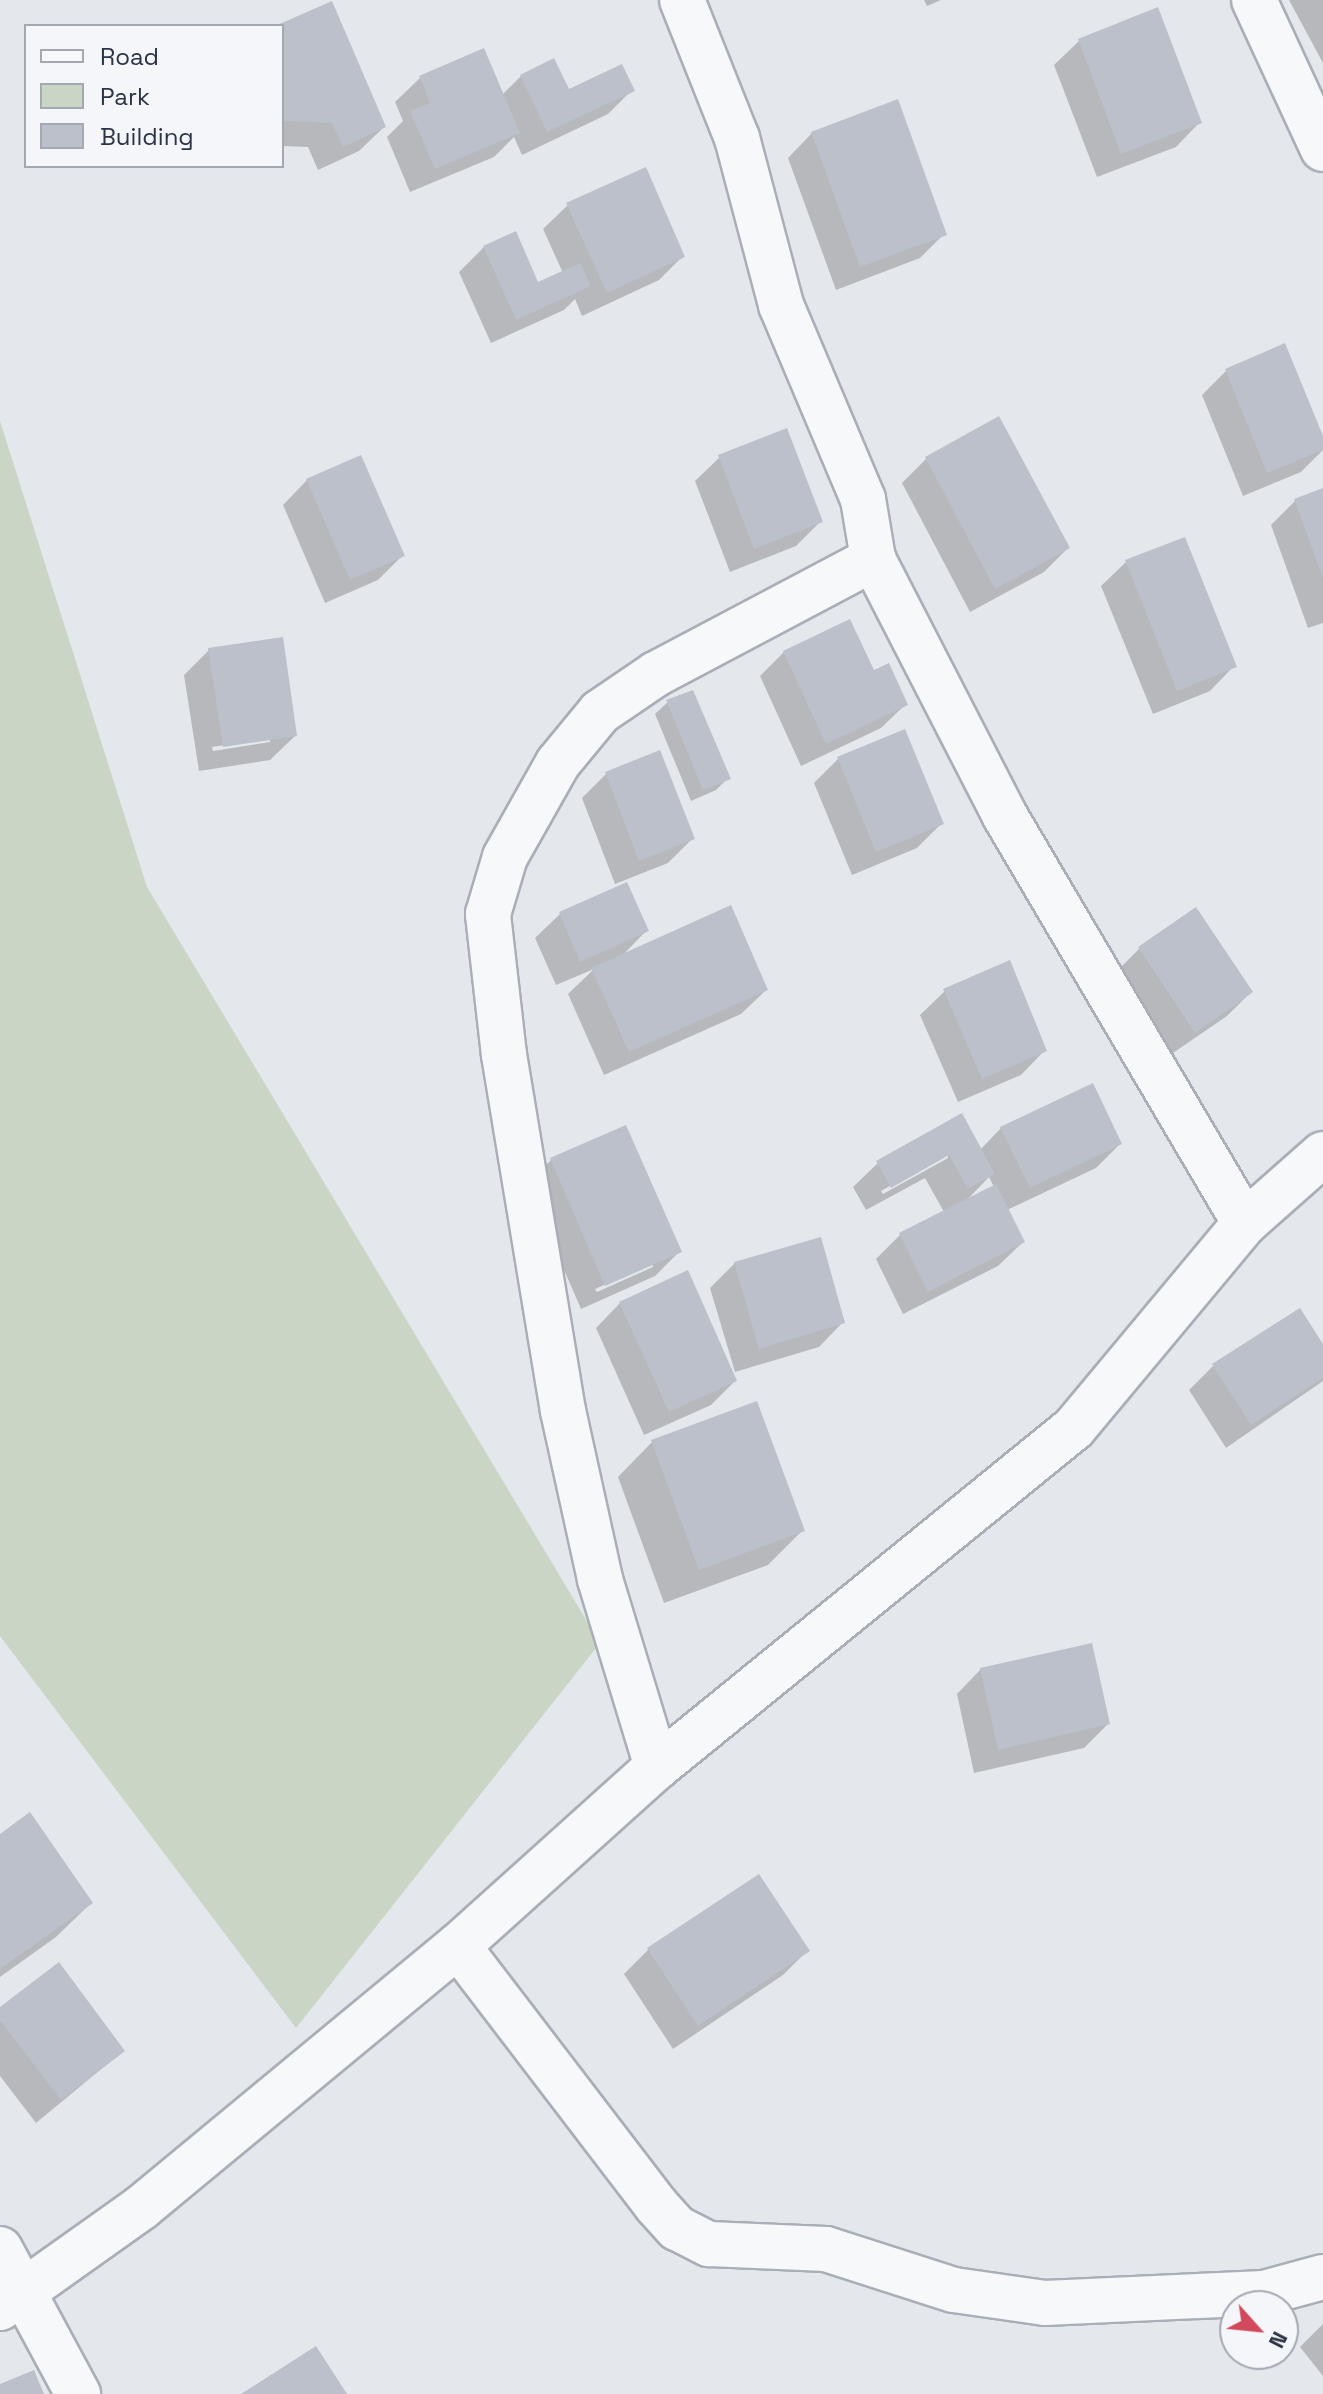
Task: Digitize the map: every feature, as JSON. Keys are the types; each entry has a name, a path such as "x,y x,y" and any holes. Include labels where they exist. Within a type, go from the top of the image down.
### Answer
{"street":[{"path":"682,0 737,138 781,305 863,499 873,559 1005,816 1245,1223"},
{"path":"1254,0 1323,149"},
{"path":"657,1767 600,1579 563,1411 500,1028 488,914 505,857 558,763 600,712 656,674 873,559"},
{"path":"11,2301 142,2207 458,1946 657,1767 1074,1428 1245,1223 1323,1154"},
{"path":"458,1946 656,2205 677,2228 709,2244 826,2249 954,2290 1045,2303 1264,2293 1323,2277"},
{"path":"0,2249 11,2301 78,2394"}],"green space":[{"path":"0,421 147,887 600,1643 296,2028 0,1636"}],"building":[{"path":"332,1 386,127 343,147 332,123 284,121 284,24 280,24"},
{"path":"1158,7 1202,123 1121,154 1078,39"},
{"path":"484,48 520,133 435,169 410,111 430,103 419,76"},
{"path":"554,58 569,89 622,64 635,91 547,132 520,75"},
{"path":"898,99 947,235 860,267 811,132"},
{"path":"646,167 685,257 607,293 566,203"},
{"path":"516,231 538,282 580,263 591,286 516,320 483,246"},
{"path":"1285,343 1323,436 1323,450 1267,473 1225,369"},
{"path":"999,416 1070,548 995,589 925,457"},
{"path":"787,428 823,522 754,549 718,455"},
{"path":"361,455 405,556 350,580 306,479"},
{"path":"1323,488 1323,578 1294,499"},
{"path":"1185,537 1237,667 1177,691 1125,560"},
{"path":"850,619 874,670 889,663 908,705 826,744 783,651"},
{"path":"283,637 297,736 223,747 208,648"},
{"path":"693,690 731,779 703,790 666,700"},
{"path":"905,729 944,824 876,852 837,757"},
{"path":"660,750 695,839 639,861 605,772"},
{"path":"627,882 649,931 580,962 559,912"},
{"path":"731,905 768,990 629,1052 591,968"},
{"path":"1196,907 1253,992 1195,1033 1138,947"},
{"path":"1010,960 1047,1051 982,1079 943,989"},
{"path":"1093,1083 1122,1144 1030,1188 1000,1127"},
{"path":"962,1113 995,1174 968,1189 949,1155 891,1188 876,1161"},
{"path":"626,1125 682,1252 605,1286 550,1158"},
{"path":"996,1184 1025,1242 928,1292 899,1233"},
{"path":"821,1237 845,1323 759,1349 734,1262"},
{"path":"688,1270 737,1381 669,1412 619,1302"},
{"path":"1300,1308 1323,1344 1323,1378 1251,1425 1212,1364"},
{"path":"757,1401 805,1531 699,1570 651,1440"},
{"path":"1092,1643 1110,1724 998,1750 980,1668"},
{"path":"30,1812 93,1903 0,1969 0,1834"},
{"path":"759,1874 810,1951 698,2026 647,1948"},
{"path":"59,1962 125,2051 61,2100 0,2020 0,2007"},
{"path":"316,2346 347,2394 241,2394"},
{"path":"34,2370 44,2394 0,2394 0,2384"}]}
